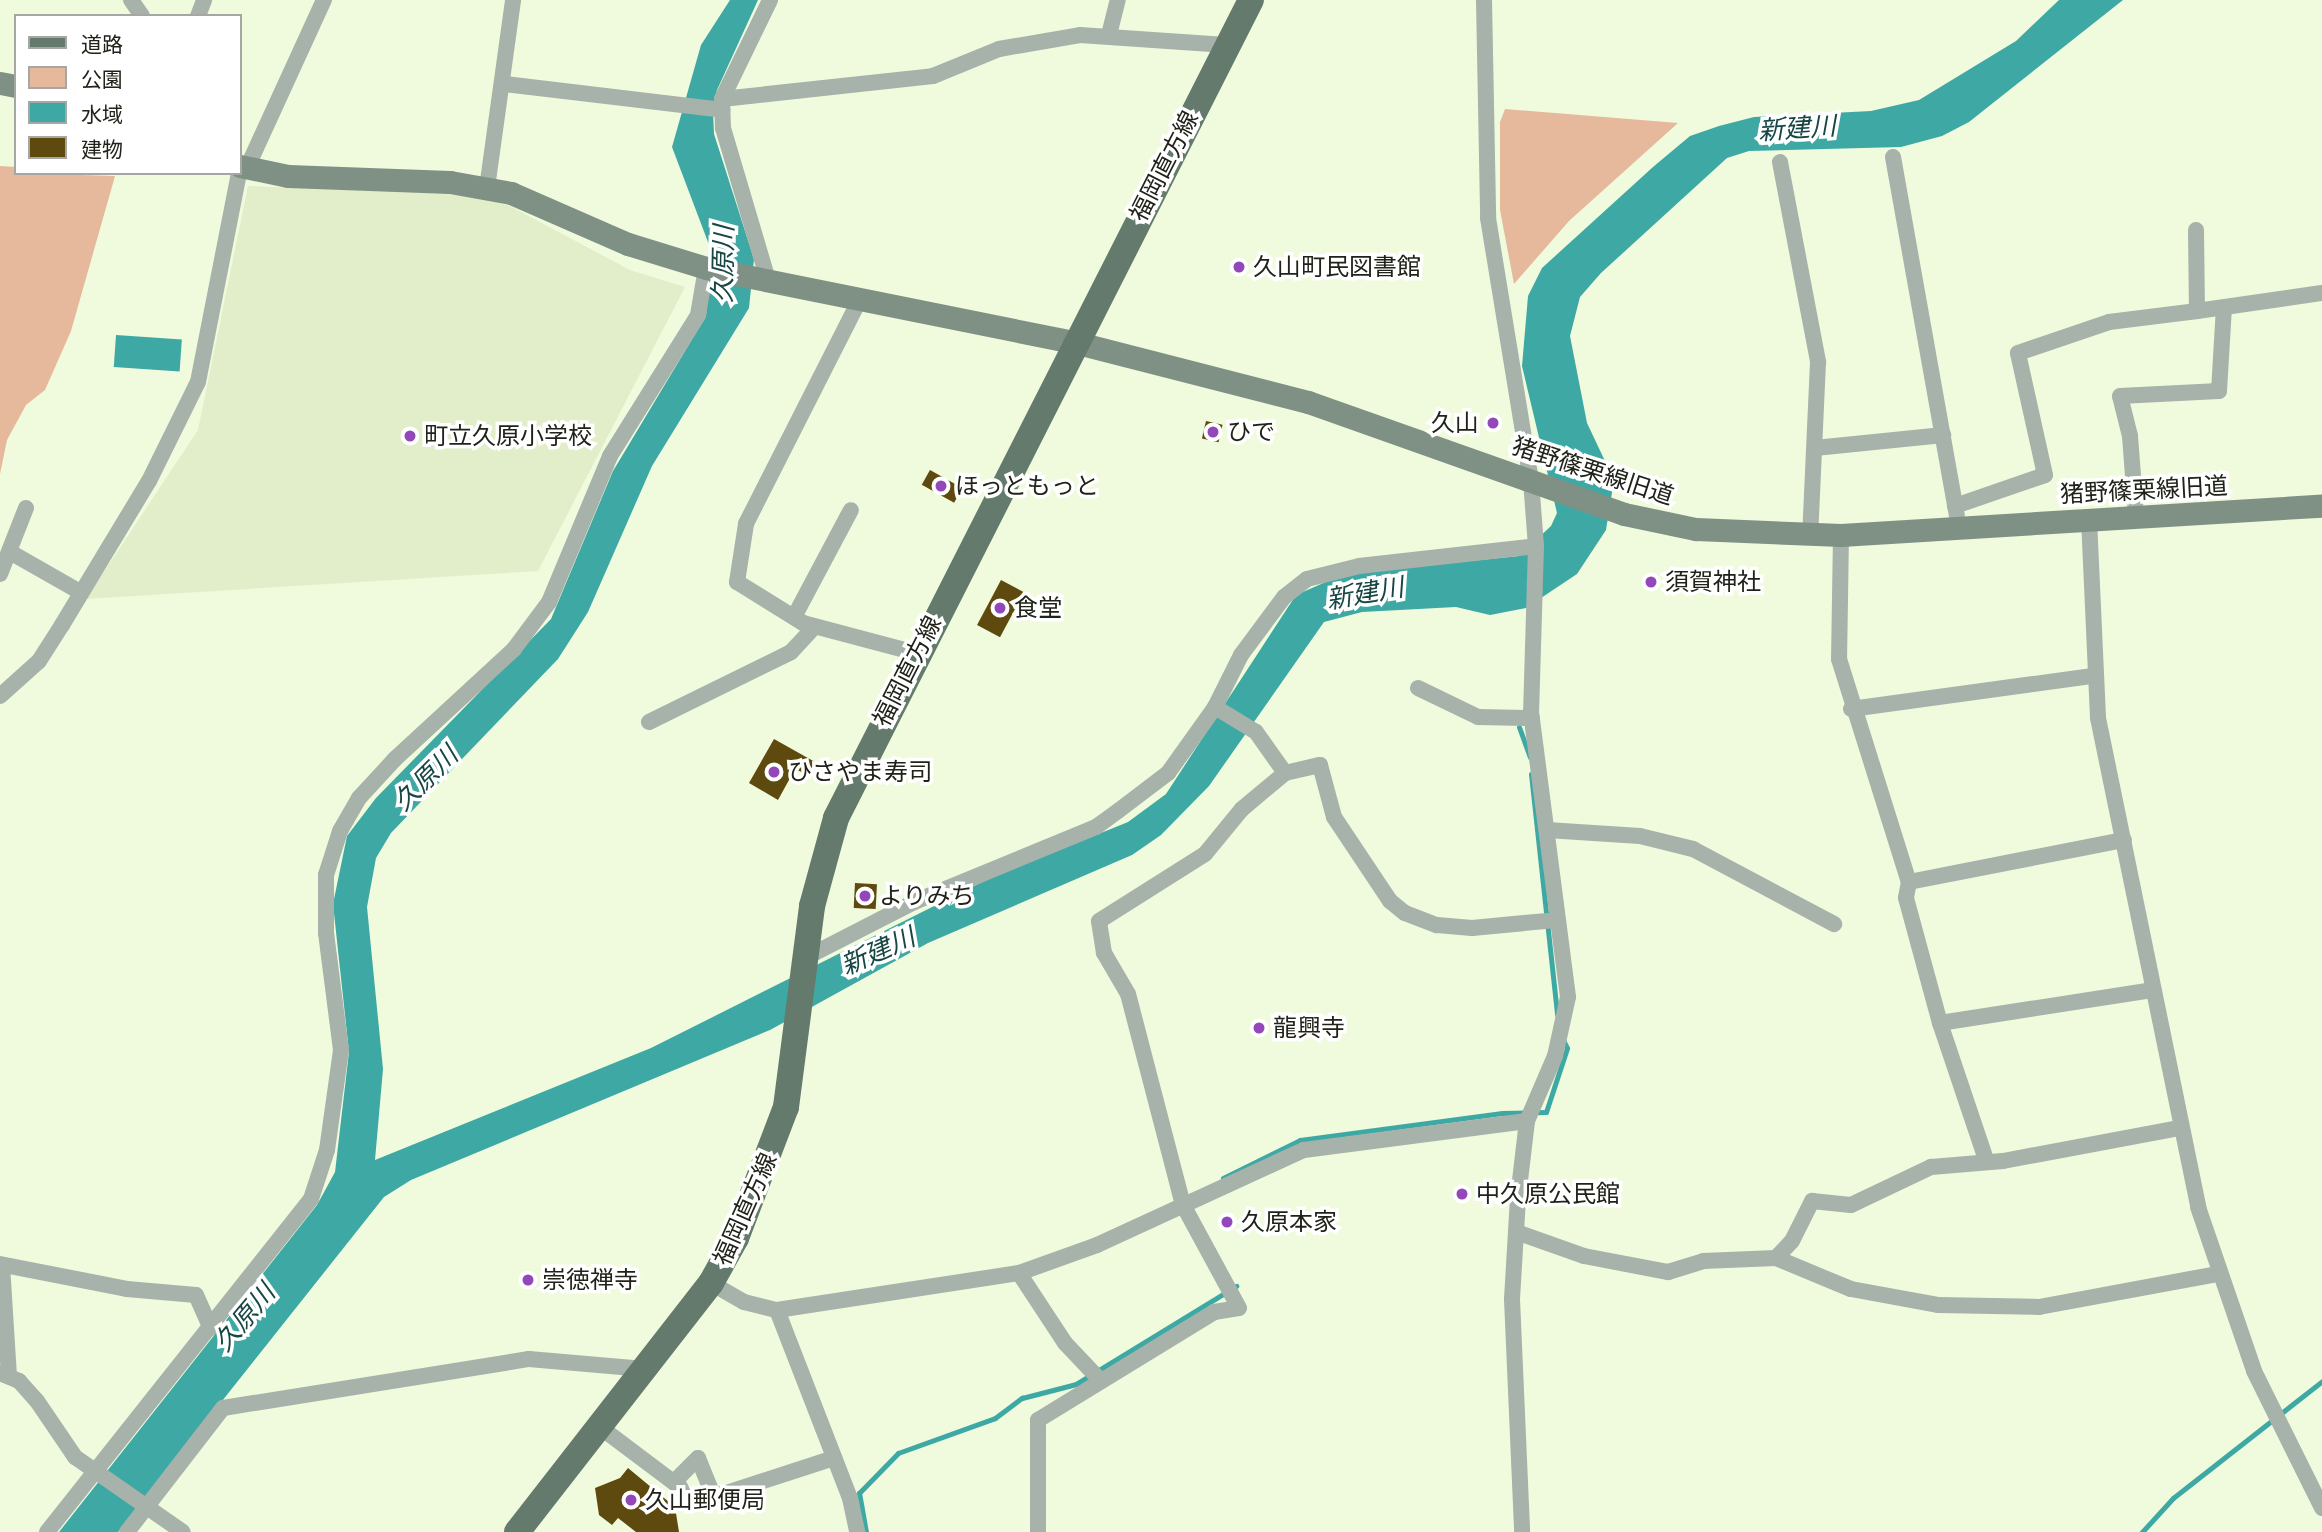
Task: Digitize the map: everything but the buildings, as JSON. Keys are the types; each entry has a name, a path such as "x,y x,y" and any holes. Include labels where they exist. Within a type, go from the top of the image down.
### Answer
{"main road":[{"name":"福岡直方線","path":"517,1532 711,1283 769,1160 786,1107 818,871 836,818 916,653 1251,0"}],"street":[{"path":"242,167 324,0"},
{"path":"486,188 505,84 513,0"},
{"path":"762,279 722,105 770,0"},
{"path":"1109,35 1118,0"},
{"path":"1484,0 1488,218 1531,481 1536,546 1532,718 1567,1005 1555,1056 1527,1121 1512,1299 1522,1532"},
{"path":"505,84 677,104 722,105 933,76 999,49 1109,35 1226,45"},
{"path":"1893,157 1957,517 2045,475 2018,353 2109,322 2322,293"},
{"path":"1780,162 1818,362 1810,535"},
{"name":"猪野篠栗線旧道","path":"242,169 288,176 486,188 553,208 628,244 707,268 1074,342 1308,402 1624,514 1696,529 1840,536 1957,517 2088,519 2322,506"},
{"path":"0,696 39,661 149,481 198,382 240,175"},
{"path":"2196,230 2197,311"},
{"path":"47,1532 311,1199 327,1150 341,1050 326,933 326,875 340,831 359,798 395,759 514,649 549,602 610,456 698,315 707,268"},
{"path":"860,299 746,524 737,582 794,617 815,626 916,653"},
{"path":"2136,516 2130,436 2120,396 2219,391 2224,307"},
{"path":"1815,448 1943,435"},
{"path":"0,574 26,509"},
{"path":"794,617 851,510"},
{"path":"2088,519 2093,676 2180,1128 2217,1274 2254,1371 2322,1508"},
{"path":"1840,536 1839,659 1851,709 1909,882 1906,898 1940,1023 1986,1160"},
{"path":"805,958 914,902 1096,827 1168,774 1215,707 1241,655 1283,597 1307,579 1359,566 1536,546"},
{"path":"10,552 80,592"},
{"path":"649,722 791,652 815,626"},
{"path":"1851,709 2093,676"},
{"path":"1418,688 1478,717 1532,718"},
{"path":"1215,707 1256,732 1285,773"},
{"path":"1038,1532 1038,1420 1214,1312 1239,1308 1183,1205 1128,994 1104,953 1099,922 1205,853 1242,809 1285,773 1320,765 1334,817 1390,901 1405,913 1429,923 1472,928 1556,920"},
{"path":"1547,830 1640,836 1693,849 1834,924"},
{"path":"1909,882 2124,840"},
{"path":"1940,1023 2153,990"},
{"path":"711,1283 751,1304 777,1310 1019,1273 1183,1205 1304,1150 1527,1121"},
{"path":"1776,1258 1792,1241 1812,1200 1851,1205 1931,1167 2180,1128"},
{"path":"1519,1234 1584,1256 1668,1272 1703,1261 1776,1258 1851,1289 1938,1305 2039,1307 2217,1274"},
{"path":"183,1532 183,1527 144,1509 93,1471 61,1442 37,1401 4,1374 1,1265 196,1295 211,1328"},
{"path":"1019,1273 1065,1343 1100,1380"},
{"path":"777,1310 834,1458 857,1532"},
{"path":"127,1532 223,1408 529,1359 645,1369"},
{"path":"600,1427 674,1482 686,1499 713,1495 834,1458"},
{"path":"674,1482 698,1458 713,1495"}],"shaded area":[{"path":"248,186 463,193 510,206 630,270 685,287 538,571 86,599 198,430"}],"green space":[{"path":"1505,109 1678,123 1569,221 1514,284 1500,210 1500,122"},
{"path":"0,166 14,167 14,175 115,176 71,331 45,390 26,405 7,440 0,474"}],"water":[{"path":"730,0 758,0 717,90 713,111 714,134 754,259 749,308 652,466 588,612 558,659 391,833 376,858 367,907 383,1069 375,1160 651,1048 990,878 1128,822 1166,794 1296,595 1344,574 1519,556 1551,526 1557,513 1522,366 1528,296 1542,268 1690,136 1754,117 1871,111 1919,100 2016,41 2059,0 2123,0 1969,122 1942,136 1901,147 1749,151 1727,158 1601,273 1580,297 1570,336 1587,423 1614,480 1606,530 1577,574 1526,608 1490,615 1456,607 1362,612 1324,622 1209,786 1161,835 1132,855 928,943 770,1030 411,1180 384,1197 118,1532 59,1532 317,1205 335,1172 349,1052 333,904 347,836 376,798 551,619 613,471 706,316 711,250 672,147 701,45"},
{"path":"116,335 182,340 180,372 114,367"}],"waterway":[{"path":"1519,727 1530,757"},
{"path":"1531,774 1557,1015"},
{"path":"1223,1178 1300,1140 1502,1113 1546,1112 1567,1048 1563,1040"},
{"path":"866,1532 859,1493 898,1453 995,1418 1022,1398 1076,1384 1236,1286"},
{"path":"2142,1532 2173,1498 2322,1381"}],"place":[{"name":"久山町民図書館","path":"1239,267"},
{"name":"久山","path":"1493,423"},
{"name":"ひで","path":"1213,432"},
{"name":"町立久原小学校","path":"410,436"},
{"name":"ほっともっと","path":"941,486"},
{"name":"須賀神社","path":"1651,582"},
{"name":"食堂","path":"1000,608"},
{"name":"ひさやま寿司","path":"774,772"},
{"name":"よりみち","path":"865,896"},
{"name":"龍興寺","path":"1259,1028"},
{"name":"中久原公民館","path":"1462,1194"},
{"name":"久原本家","path":"1227,1222"},
{"name":"崇徳禅寺","path":"528,1280"},
{"name":"久山郵便局","path":"631,1500"}],"water label":[{"name":"新建川","path":"1797,129"},
{"name":"久原川","path":"724,264"},
{"name":"新建川","path":"1365,594"},
{"name":"久原川","path":"426,779"},
{"name":"新建川","path":"878,952"},
{"name":"久原川","path":"245,1318"}]}
